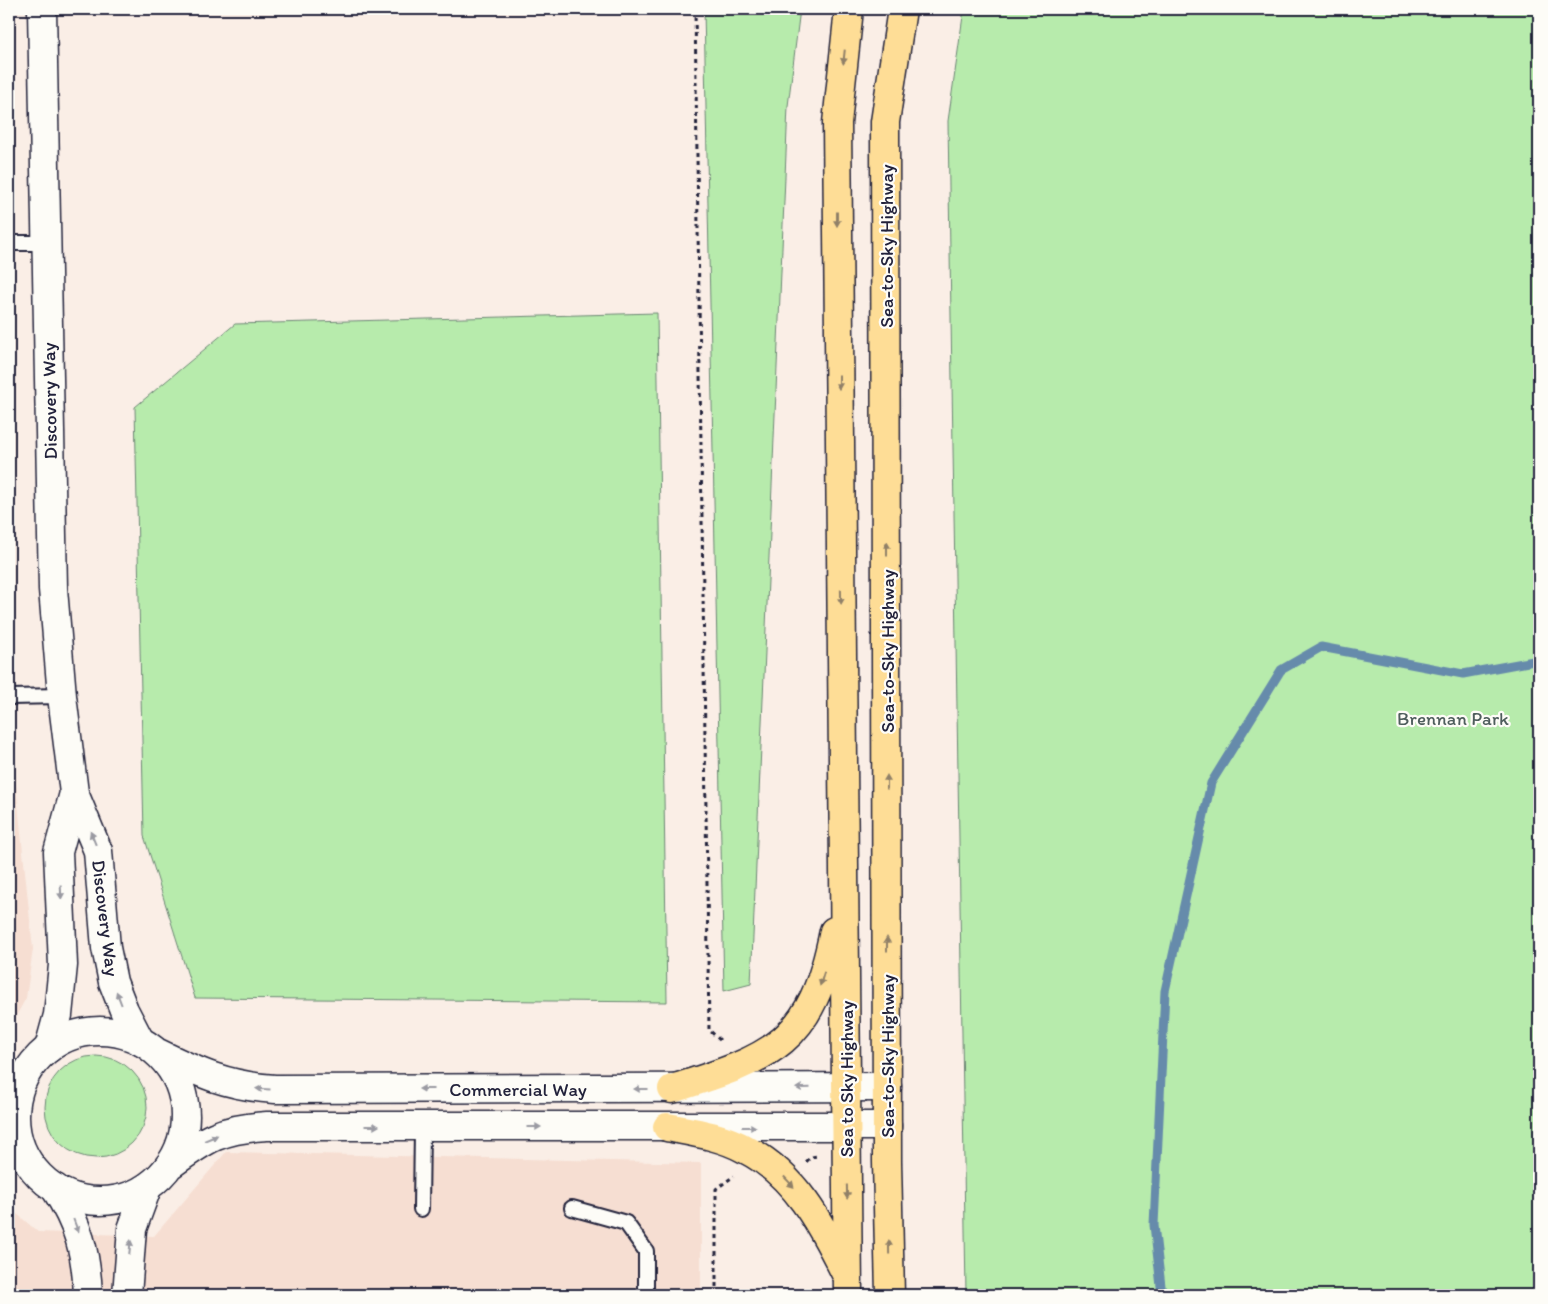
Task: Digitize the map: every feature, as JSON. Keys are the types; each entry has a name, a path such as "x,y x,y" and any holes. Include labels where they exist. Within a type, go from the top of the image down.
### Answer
{"highway":[{"path":"672,1089 734,1070 763,1055 790,1034 806,1015 818,991 830,954 844,880 837,122 849,9"},
{"name":"Sea-to-Sky Highway","path":"890,1295 887,1126 885,122 902,9"},
{"name":"Sea to Sky Highway","path":"844,880 848,1287"},
{"path":"668,1127 711,1136 744,1148 768,1162 788,1180 825,1232 848,1287"}],"street":[{"name":"Discovery Way","path":"42,9 53,589 62,696 74,793 98,851 106,948 113,982 124,1010 148,1047"},
{"name":"Discovery Way","path":"43,1054 58,1015 63,965 58,852 74,793"},
{"path":"9,1073 43,1054 65,1038 88,1032 113,1032 148,1047 168,1065 178,1080 186,1108 184,1134 170,1165 147,1188 119,1200 92,1201 72,1197 45,1180 9,1153"},
{"name":"Commercial Way","path":"148,1047 198,1073 245,1087 672,1089 887,1087"},
{"path":"43,1054 24,1078 17,1098 15,1123 21,1149 71,1213 82,1241 87,1269 88,1295"},
{"name":"Commercial Way","path":"170,1165 205,1140 226,1131 246,1128 887,1126"},
{"path":"127,1295 132,1229 147,1188"}],"lane":[{"path":"9,243 45,243"},
{"path":"9,697 62,696"},
{"path":"421,1209 422,1126"},
{"path":"572,1208 626,1223 646,1251 646,1295"}],"path":[{"path":"695,9 709,1030 726,1045"},
{"path":"805,1163 811,1157 819,1156"},
{"path":"716,1295 716,1189 727,1179 738,1175"}],"shaded area":[{"path":"9,717 33,949 26,998 15,1018 9,1023"},
{"path":"226,1152 701,1163 701,1295 9,1295 9,1207 38,1232 154,1236"}],"green space":[{"path":"704,9 800,9 788,106 751,984 724,991"},
{"name":"Brennan Park","path":"964,9 1539,9 1539,1295 966,1295 948,121"},
{"path":"657,313 667,1002 195,998 144,836 135,407 235,324"},
{"path":"96,1056 116,1060 132,1071 143,1087 147,1107 143,1127 132,1143 116,1154 96,1158 76,1154 60,1143 49,1127 45,1107 49,1087 60,1071 76,1060"}],"building":[{"path":"9,855 11,855 10,906 9,906"}],"waterway":[{"path":"1162,1295 1154,1225 1165,991 1211,783 1281,670 1321,647 1463,674 1539,660"}]}
